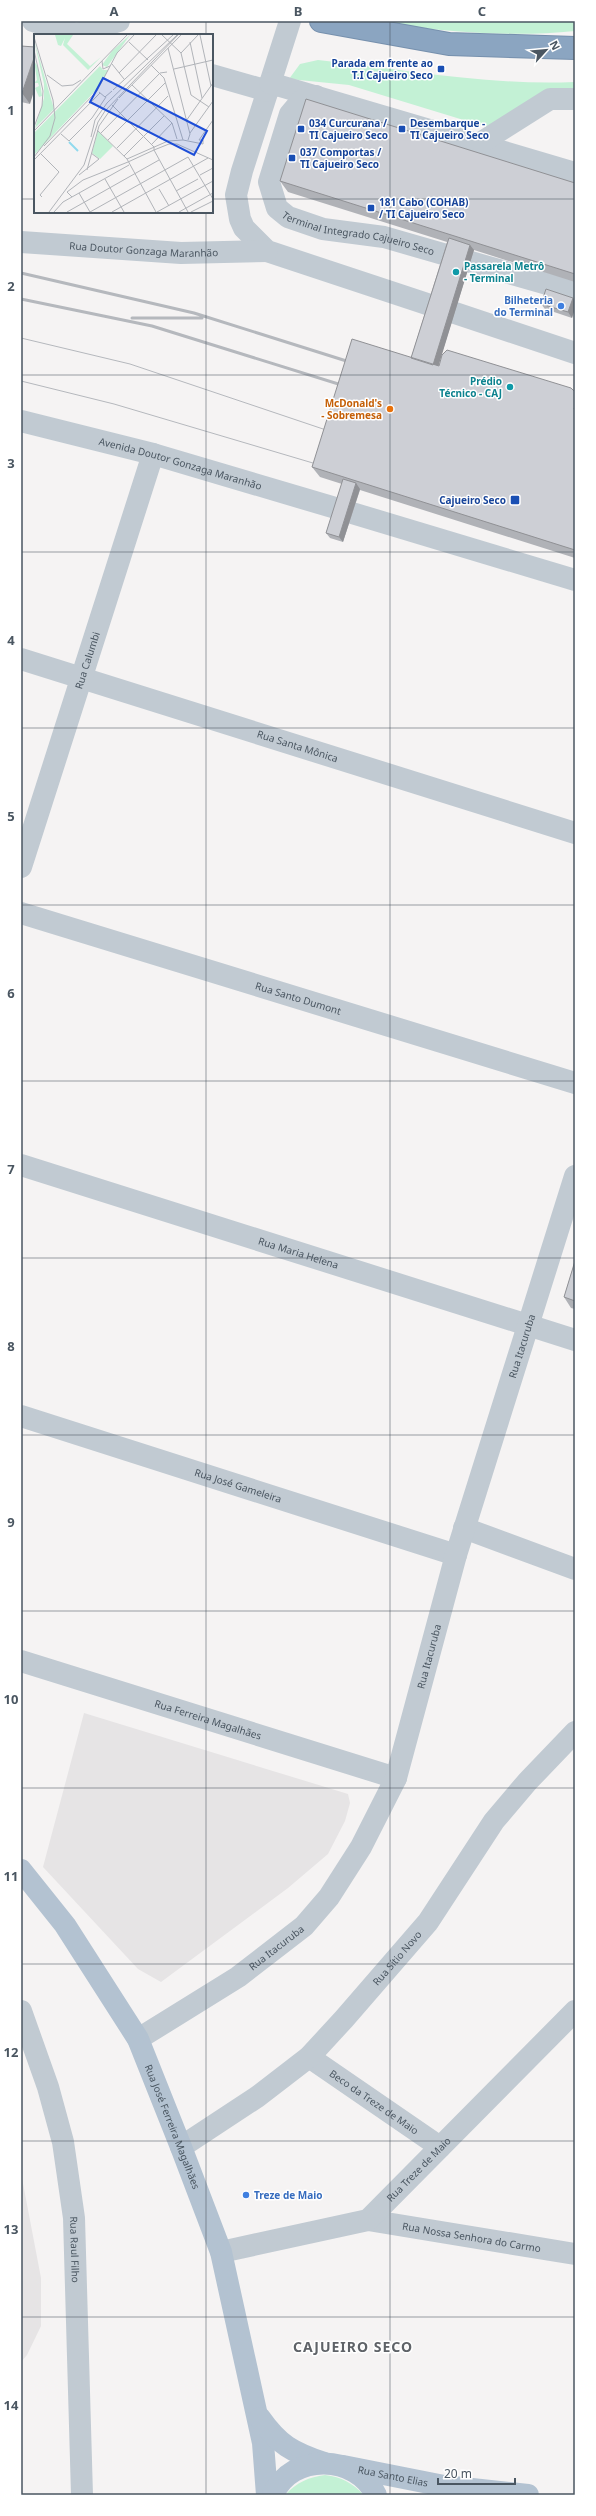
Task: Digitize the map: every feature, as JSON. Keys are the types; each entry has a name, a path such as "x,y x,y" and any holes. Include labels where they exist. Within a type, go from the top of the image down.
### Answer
{"highway":[{"path":"321,21 449,44 575,48"}],"main road":[{"name":"Rua José Ferreira Magalhães","path":"21,1870 65,1925 138,2039 181,2147 221,2252 263,2443 267,2495"},
{"name":"Rua José Ferreira Magalhães","path":"257,2414 272,2435 283,2446 298,2454 333,2464"},
{"name":"Rua Santo Elias","path":"333,2464 438,2490 528,2495"},
{"path":"273,2495 288,2475 305,2466 333,2464 359,2475 376,2495"}],"street":[{"path":"33,21 76,34"},
{"path":"82,34 119,21"},
{"path":"290,21 236,195 236,207 244,228 267,251 433,306"},
{"path":"553,48 575,40"},
{"path":"213,75 316,96 575,173"},
{"name":"Terminal Integrado Cajueiro Seco","path":"316,96 301,101 290,114 269,182 277,208 288,218 323,229 384,237 575,292"},
{"path":"477,145 550,99 575,99"},
{"name":"Rua Doutor Gonzaga Maranhão","path":"21,242 181,253 267,251"},
{"path":"455,313 575,353"},
{"name":"Avenida Doutor Gonzaga Maranhão","path":"21,421 153,454 575,580"},
{"name":"Rua Calumbi","path":"21,867 153,454"},
{"name":"Rua Santa Mônica","path":"21,659 575,834"},
{"name":"Rua Santo Dumont","path":"21,913 575,1083"},
{"name":"Rua Maria Helena","path":"21,1165 575,1340"},
{"name":"Rua Itacuruba","path":"138,2039 238,1977 304,1926 329,1897 361,1848 396,1778 464,1528 530,1326 575,1176"},
{"name":"Rua José Gameleira","path":"21,1416 456,1555"},
{"path":"464,1528 575,1569"},
{"name":"Rua Ferreira Magalhães","path":"21,1661 396,1778"},
{"name":"Rua Sítio Novo","path":"181,2147 257,2097 308,2057 414,1940 428,1922 494,1822 528,1781 575,1732"},
{"name":"Rua Raul Filho","path":"21,2011 48,2087 63,2142 74,2218 82,2495"},
{"name":"Rua Treze de Maio","path":"368,2220 571,2018"},
{"name":"Beco da Treze de Maio","path":"308,2057 440,2147"},
{"path":"221,2252 368,2220"},
{"name":"Rua Nossa Senhora do Carmo","path":"368,2220 575,2254"}],"shaded area":[{"path":"84,1713 348,1794 350,1803 345,1821 328,1854 288,1888 161,1982 138,1969 43,1867"},
{"path":"21,2173 41,2278 41,2326 27,2355 21,2362"}],"green space":[{"path":"368,21 575,21 575,31 497,34 419,28"},
{"path":"318,60 446,76 511,82 575,82 575,93 493,129 349,85 289,79 300,64"},
{"path":"325,2475 337,2477 346,2481 364,2495 285,2495 304,2481"}],"building":[{"path":"21,46 34,47 34,58 21,93"},
{"path":"306,99 575,183 575,274 280,181"},
{"path":"449,238 470,245 433,365 411,358"},
{"path":"546,289 573,298 568,312 541,304"},
{"path":"352,339 439,366 442,355 447,350 571,388 575,392 575,550 312,467"},
{"path":"343,479 356,483 339,537 326,533"},
{"path":"575,1261 575,1301 564,1297"}],"tram line":[{"path":"21,338 130,364 335,433"},
{"path":"21,381 114,404 323,466"}],"railway":[{"path":"21,273 194,313 356,364"},
{"path":"21,299 152,326 348,387"},
{"path":"132,318 202,318"}],"place":[{"name":"Parada em frente ao T.I Cajueiro Seco","path":"441,69"},
{"name":"034 Curcurana / TI Cajueiro Seco","path":"301,129"},
{"name":"Desembarque - TI Cajueiro Seco","path":"402,129"},
{"name":"037 Comportas / TI Cajueiro Seco","path":"292,158"},
{"name":"181 Cabo (COHAB) / TI Cajueiro Seco","path":"371,208"},
{"name":"Passarela Metrô - Terminal","path":"456,272"},
{"name":"Bilheteria do Terminal","path":"561,306"},
{"name":"Prédio Técnico - CAJ","path":"510,387"},
{"name":"McDonald's - Sobremesa","path":"390,409"},
{"name":"Cajueiro Seco","path":"515,500"},
{"name":"Treze de Maio","path":"246,2195"}],"district":[{"name":"CAJUEIRO SECO","path":"353,2347"}]}
